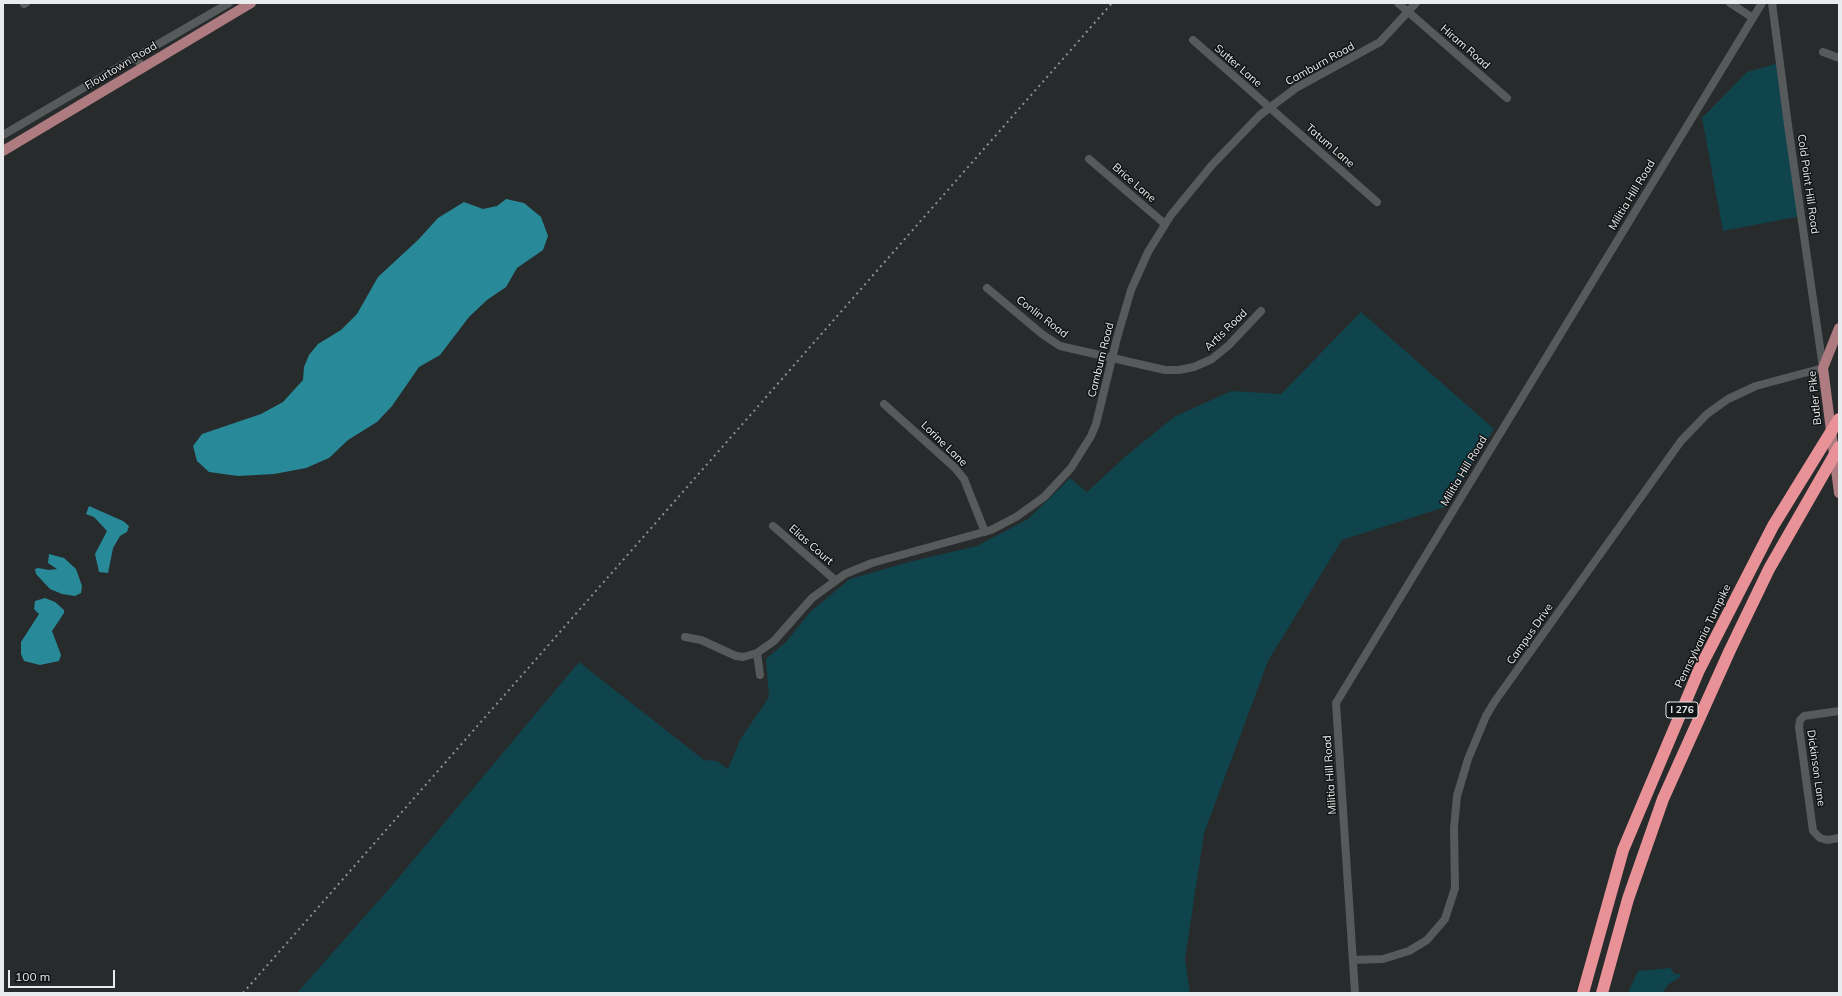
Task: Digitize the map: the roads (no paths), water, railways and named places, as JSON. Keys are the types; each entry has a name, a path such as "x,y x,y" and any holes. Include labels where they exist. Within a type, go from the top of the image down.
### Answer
{"highway":[{"name":"Pennsylvania Turnpike","path":"1583,993 1623,850 1699,670 1773,526 1837,422"},
{"name":"I 276","path":"1602,993 1628,899 1664,799 1730,650 1769,569 1839,448"}],"main road":[{"name":"Flourtown Road","path":"3,151 251,3"},
{"name":"Butler Pike","path":"1839,328 1823,368 1839,493"}],"street":[{"path":"3,135 230,3"},
{"name":"Hiram Road","path":"1398,3 1507,98"},
{"name":"Camburn Road","path":"685,637 701,640 736,656 744,657 757,653 774,641 812,598 835,580 872,563 985,532 1004,524 1044,497 1071,468 1088,442 1096,424 1131,290 1148,252 1165,224 1191,189 1260,115 1296,88 1380,42 1416,3"},
{"path":"1730,3 1753,18"},
{"name":"Militia Hill Road","path":"1355,993 1336,702 1762,3"},
{"name":"Cold Point Hill Road","path":"1772,3 1823,368"},
{"name":"Sutter Lane","path":"1193,40 1269,108"},
{"path":"1822,52 1839,58"},
{"path":"136,57 142,68"},
{"name":"Tatum Lane","path":"1269,108 1377,202"},
{"name":"Brice Lane","path":"1089,159 1165,224"},
{"name":"Conlin Road","path":"987,288 1042,334 1060,346 1112,359"},
{"name":"Artis Road","path":"1112,359 1154,369 1179,370 1194,367 1208,362 1218,355 1261,311"},
{"name":"Campus Drive","path":"1353,960 1383,959 1409,951 1431,937 1445,919 1456,888 1454,828 1458,796 1468,759 1486,716 1495,701 1681,441 1707,414 1728,399 1756,386 1823,368"},
{"name":"Lorine Lane","path":"884,404 955,468 964,479 985,532"},
{"name":"Elias Court","path":"773,526 835,580"},
{"path":"757,653 760,675"},
{"name":"Dickinson Lane","path":"1839,711 1804,716 1800,720 1799,727 1813,831 1820,838 1826,840 1839,838"}],"railway":[{"path":"243,993 1112,3"}]}
